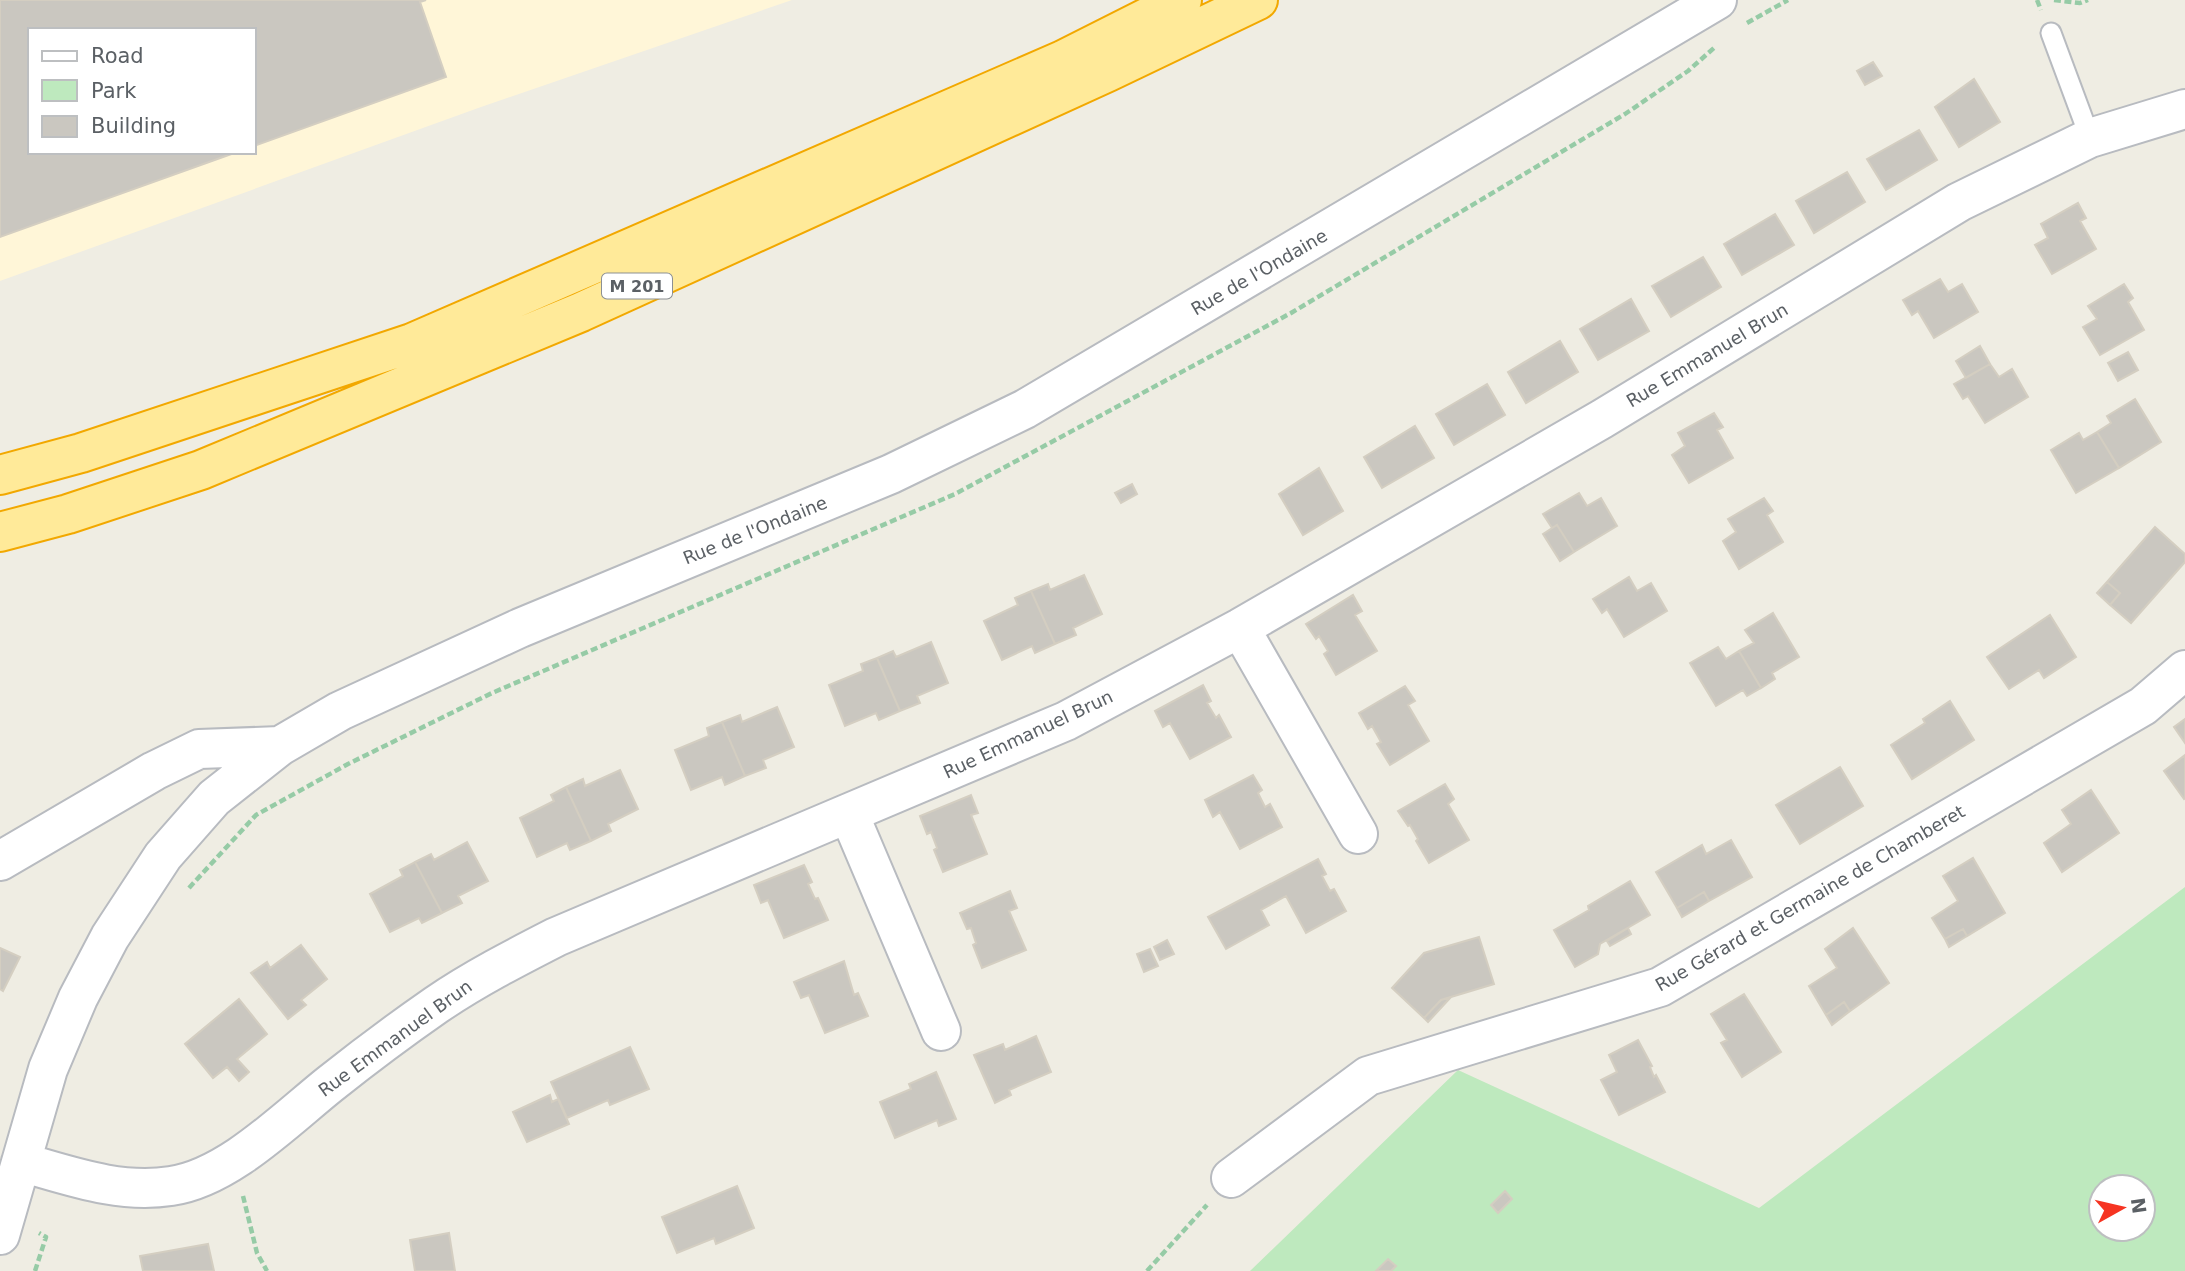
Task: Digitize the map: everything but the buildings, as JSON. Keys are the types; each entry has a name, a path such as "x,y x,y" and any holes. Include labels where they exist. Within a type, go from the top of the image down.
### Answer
{"highway":[{"name":"M 201","path":"0,475 81,453 412,343 1063,60 1182,0"},
{"name":"M 201","path":"0,532 68,514 201,470 544,328 1108,72 1258,0"}],"street":[{"name":"Rue de l'Ondaine","path":"0,1235 48,1069 78,998 110,937 163,856 214,799 280,746 340,711 520,628 891,474 1025,409 1729,13"},
{"name":"Rue Emmanuel Brun","path":"21,1162 96,1184 138,1189 173,1186 204,1178 233,1162 340,1076 435,1005 481,975 556,937 1066,720 1240,628 1602,419 1959,202 2091,138 2185,109"},
{"path":"1240,628 1358,834"},
{"name":"Rue Gérard et Germaine de Chamberet","path":"1231,1178 1368,1076 1660,987 2143,706 2185,670"},
{"path":"0,861 154,771 199,749 280,746"},
{"path":"849,814 941,1031"}],"lane":[{"path":"2050,33 2091,138"}],"path":[{"path":"1729,13 1788,0"},
{"path":"2054,0 2080,3 2088,0"},
{"path":"187,890 256,815 348,764 492,694 955,494 1291,313 1625,114 1688,71 1721,40"},
{"path":"233,1162 257,1253 267,1271"},
{"path":"1147,1271 1231,1178"}],"shaded area":[{"path":"0,0 792,0 481,107 0,281"}],"green space":[{"path":"2185,887 2185,1271 1250,1271 1458,1070 1759,1208"}]}
